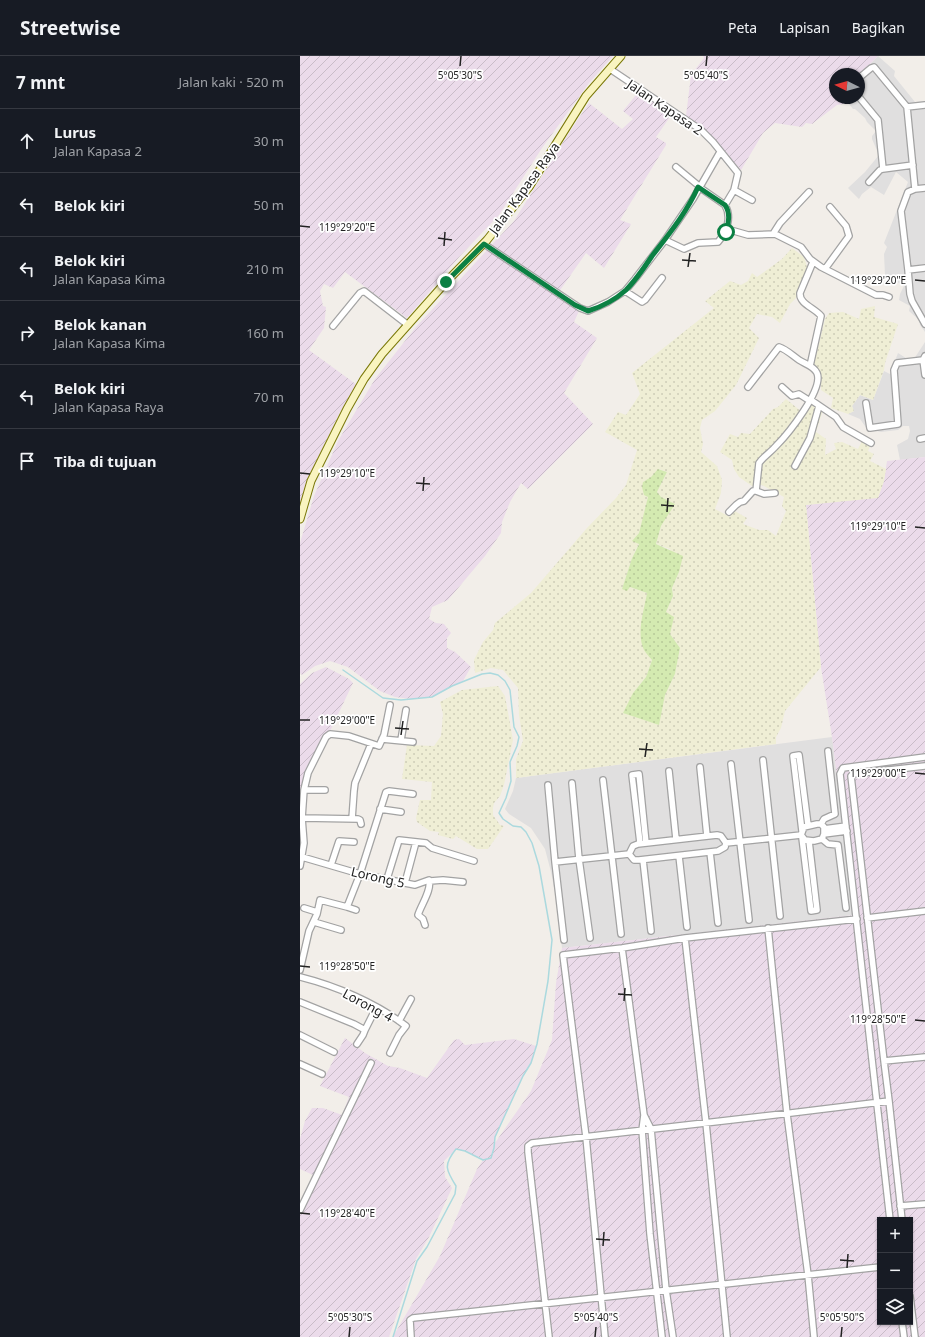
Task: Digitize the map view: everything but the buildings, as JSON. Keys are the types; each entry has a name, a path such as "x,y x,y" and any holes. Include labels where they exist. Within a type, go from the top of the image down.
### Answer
{"main road":[{"name":"Jalan Kapasa Raya","path":"300,519 311,481 346,409 364,379 378,360 446,282 484,244 522,196 586,96 621,56"}],"street":[{"path":"865,73 874,67 907,107 915,189"},
{"name":"Jalan Kapasa 2","path":"610,69 701,130 713,142 738,173 734,190 725,205"},
{"path":"865,104 878,120 883,169"},
{"path":"907,107 925,105"},
{"path":"484,244 585,310 588,311 594,309 625,291 636,279 693,199 699,186 720,152"},
{"path":"869,182 880,170 913,165"},
{"path":"665,240 681,248 687,249 698,243 717,242 726,231 728,212 725,205 699,186 676,166"},
{"path":"925,188 915,189 908,192 901,211 910,294 912,301 925,324"},
{"path":"734,190 752,200"},
{"path":"773,234 809,192"},
{"path":"825,270 849,235 846,226 830,207"},
{"path":"726,231 748,236 773,234 801,247 813,262 825,270 876,295 889,297"},
{"path":"810,366 821,316 799,296 813,262"},
{"path":"908,270 925,268"},
{"path":"625,291 642,302 662,278"},
{"path":"333,326 360,293 364,291 408,325"},
{"path":"748,387 778,347 782,348 817,372 818,380 810,401 791,430 759,463 756,491"},
{"path":"866,403 870,428 898,424 894,366 897,363 924,358 925,375"},
{"path":"782,387 792,396 799,394 819,406 836,417 844,427 871,443"},
{"path":"796,466 810,438 819,406"},
{"path":"729,512 738,503 744,501 753,491 764,494 775,493"},
{"path":"300,866 302,857 304,790 308,773 328,735 343,735 378,746 382,739 390,705"},
{"path":"401,740 406,710"},
{"path":"382,739 413,742"},
{"path":"352,819 355,783 371,744"},
{"path":"828,751 835,814 824,819 823,832 828,844 838,845 846,908"},
{"path":"808,825 799,755 793,756 810,911 817,910 809,841"},
{"path":"841,770 843,768 857,765 925,757"},
{"path":"763,760 780,916"},
{"path":"731,764 749,920"},
{"path":"841,770 852,775 925,766"},
{"path":"700,767 707,836"},
{"path":"841,770 840,774 890,1217"},
{"path":"669,771 676,840"},
{"path":"639,774 643,843 632,775 639,774"},
{"path":"852,775 902,1217"},
{"path":"603,780 621,934"},
{"path":"572,783 590,938"},
{"path":"548,786 564,940"},
{"path":"304,790 325,790"},
{"path":"347,907 360,874 387,791 413,794"},
{"path":"380,809 401,812"},
{"path":"302,818 352,819 360,820 361,824"},
{"path":"808,825 823,832"},
{"path":"808,825 804,827 802,834 805,840 809,841"},
{"path":"809,841 823,832 846,828"},
{"path":"726,843 802,834"},
{"path":"629,854 633,846 643,843 717,835 721,836 726,843"},
{"path":"387,879 398,840 426,843 432,848 474,861"},
{"path":"331,865 339,841 354,842"},
{"path":"405,883 416,842"},
{"path":"629,854 634,860 679,856 722,850 726,843"},
{"path":"710,852 718,923"},
{"path":"555,862 629,854"},
{"path":"679,856 687,927"},
{"name":"Lorong 5","path":"302,857 360,874 415,885 425,880 463,882"},
{"path":"643,860 651,931"},
{"path":"425,925 423,919 418,914 428,891 430,881"},
{"path":"300,970 309,931 318,912 321,900 356,910"},
{"path":"304,908 318,912"},
{"path":"867,918 925,912"},
{"path":"605,1337 600,1298 586,1137 563,955 622,948 685,938 857,919"},
{"path":"314,922 341,930"},
{"path":"768,928 787,1114 808,1275 814,1337"},
{"path":"685,938 706,1122 727,1337"},
{"path":"622,948 644,1115 642,1130 656,1292 662,1337"},
{"name":"Lorong 4","path":"300,977 325,983 407,1024 399,1035 390,1053"},
{"path":"399,1021 411,999"},
{"path":"300,1002 365,1030"},
{"path":"356,1044 363,1035 376,1008"},
{"path":"300,1035 334,1052"},
{"path":"884,1061 925,1057"},
{"path":"300,1210 371,1063"},
{"path":"300,1064 322,1074"},
{"path":"549,1337 528,1152 528,1146 532,1143 889,1101"},
{"path":"644,1115 651,1129 666,1290 673,1337"},
{"path":"900,1206 925,1204"},
{"path":"411,1337 410,1320 413,1318 877,1267"},
{"path":"902,1325 904,1337"},
{"path":"913,1325 914,1337"}],"shaded area":[{"path":"300,56 613,56 589,83 542,148 499,215 460,256 407,318 345,272 333,288 324,284 320,291 323,306 326,307 324,328 309,350 357,385 340,412 314,466 300,505"},
{"path":"703,56 878,56 865,69 829,68 829,104 843,104 837,105 812,124 806,123 802,127 775,123 763,133 741,170 707,131 686,116 691,75 704,58"},
{"path":"878,56 895,71 894,76 915,102 925,101 925,332 920,325 919,320 909,311 910,306 899,300 904,286 885,275 884,254 887,247 884,243 908,182 896,172 884,195 871,187 862,194 859,199 848,188 865,172 879,155 872,139 872,136 876,131 865,118 849,104 865,104 865,69"},
{"path":"640,90 672,114 656,137 666,143 666,145 620,220 631,224 604,268 586,253 556,296 579,311 574,322 597,338 564,393 593,424 528,489 521,483 510,502 502,522 501,533 485,556 448,600 432,607 429,619 436,623 444,624 451,633 447,638 447,648 455,652 471,667 463,681 432,697 411,699 395,697 380,691 348,667 330,661 315,666 302,675 300,673 300,543 314,496 338,441 375,379 416,327 514,221 589,103 622,129 633,119 623,111"},
{"path":"925,342 925,457 900,460 897,445 908,439 910,431 909,426 903,426 898,430 881,432 867,429 860,419 848,414 854,411 852,406 860,395 873,400 884,371 890,374 898,353 909,360 914,359"},
{"path":"925,457 925,1337 394,1337 440,1256 477,1169 483,1160 465,1151 456,1149 444,1161 445,1177 452,1188 429,1237 416,1259 389,1337 300,1337 300,1207 313,1175 300,1169 300,1139 305,1121 312,1108 323,1108 342,1115 349,1097 320,1086 345,1038 365,1053 388,1066 400,1068 427,1078 454,1040 459,1039 465,1045 514,1039 536,1046 531,1063 523,1076 495,1137 495,1143 531,1091 552,1040 556,983 562,948 854,915 832,737 821,667 806,505 878,497 884,481 887,461"},
{"path":"326,667 349,679 353,683 308,774 300,804 300,684 312,673"},
{"path":"832,737 854,915 562,948 556,898 545,849 531,828 509,814 505,809 513,791 516,778"}],"green space":[{"path":"792,248 804,257 808,270 796,298 790,304 780,323 772,317 757,314 749,328 759,338 736,385 715,411 702,420 700,428 703,444 701,452 717,466 722,480 721,493 715,509 730,517 733,510 747,518 743,524 759,530 768,530 776,536 786,511 782,506 784,497 762,485 752,486 739,477 734,469 732,460 720,452 730,434 738,437 741,433 750,434 773,409 778,407 786,399 802,412 811,403 823,410 816,432 826,439 825,455 836,449 834,443 842,442 858,449 863,439 871,444 868,451 874,454 870,461 886,469 884,481 878,498 806,505 821,667 785,711 781,728 776,737 776,744 516,778 516,759 523,741 519,715 518,688 503,670 491,668 475,673 474,660 483,642 493,630 495,623 531,593 626,485 637,450 605,432 618,412 626,415 640,394 632,373 714,308 705,301 730,281 741,285 748,281 752,273 757,277 782,259","holes":["659,469 667,472 657,492 661,497 674,504 661,526 656,544 670,549 679,572 672,588 673,596 666,612 670,634 680,648 675,674 665,695 658,725 633,693 646,677 652,660 645,651 641,633 647,593 630,587 622,589 632,558 639,543 633,540 639,533 647,504 648,497 643,482"]},
{"path":"875,306 874,317 898,324 873,400 860,395 852,406 854,411 848,414 831,408 833,398 821,390 820,370 814,366 814,362 825,319 829,313 843,312 859,319 861,309"},
{"path":"658,469 667,472 657,492 661,497 675,504 661,526 656,544 683,556 679,572 672,588 673,596 666,612 674,617 670,634 680,648 675,674 665,695 659,725 623,713 633,693 646,677 652,660 644,650 641,636 641,622 647,593 630,587 627,591 622,589 632,558 639,544 632,541 639,533 648,497 644,495 642,487 643,482 651,477"},
{"path":"498,686 505,696 513,740 504,785 500,796 494,803 493,808 493,815 500,825 504,826 488,849 477,849 456,836 453,839 438,835 439,832 430,831 417,822 416,818 420,800 431,800 432,782 402,779 407,745 434,746 441,736 443,714 440,702 462,690"}],"waterway":[{"path":"343,670 383,698 401,700 432,697 452,686 482,674 490,673 498,675 505,681 510,690 514,727 519,737 510,762 511,781 506,798 499,813 503,819 513,826 521,827 526,832 532,843 539,866 552,940 548,981 537,1044 531,1063 523,1076 495,1137 491,1158 483,1160 465,1151 456,1149 449,1159 447,1168 456,1186 455,1194 427,1247 417,1261 393,1337"}],"route":[{"path":"446,282 484,244 575,305 588,311 608,302 625,291 636,279 693,199 698,187 725,205 728,209 728,223 726,232"}]}
